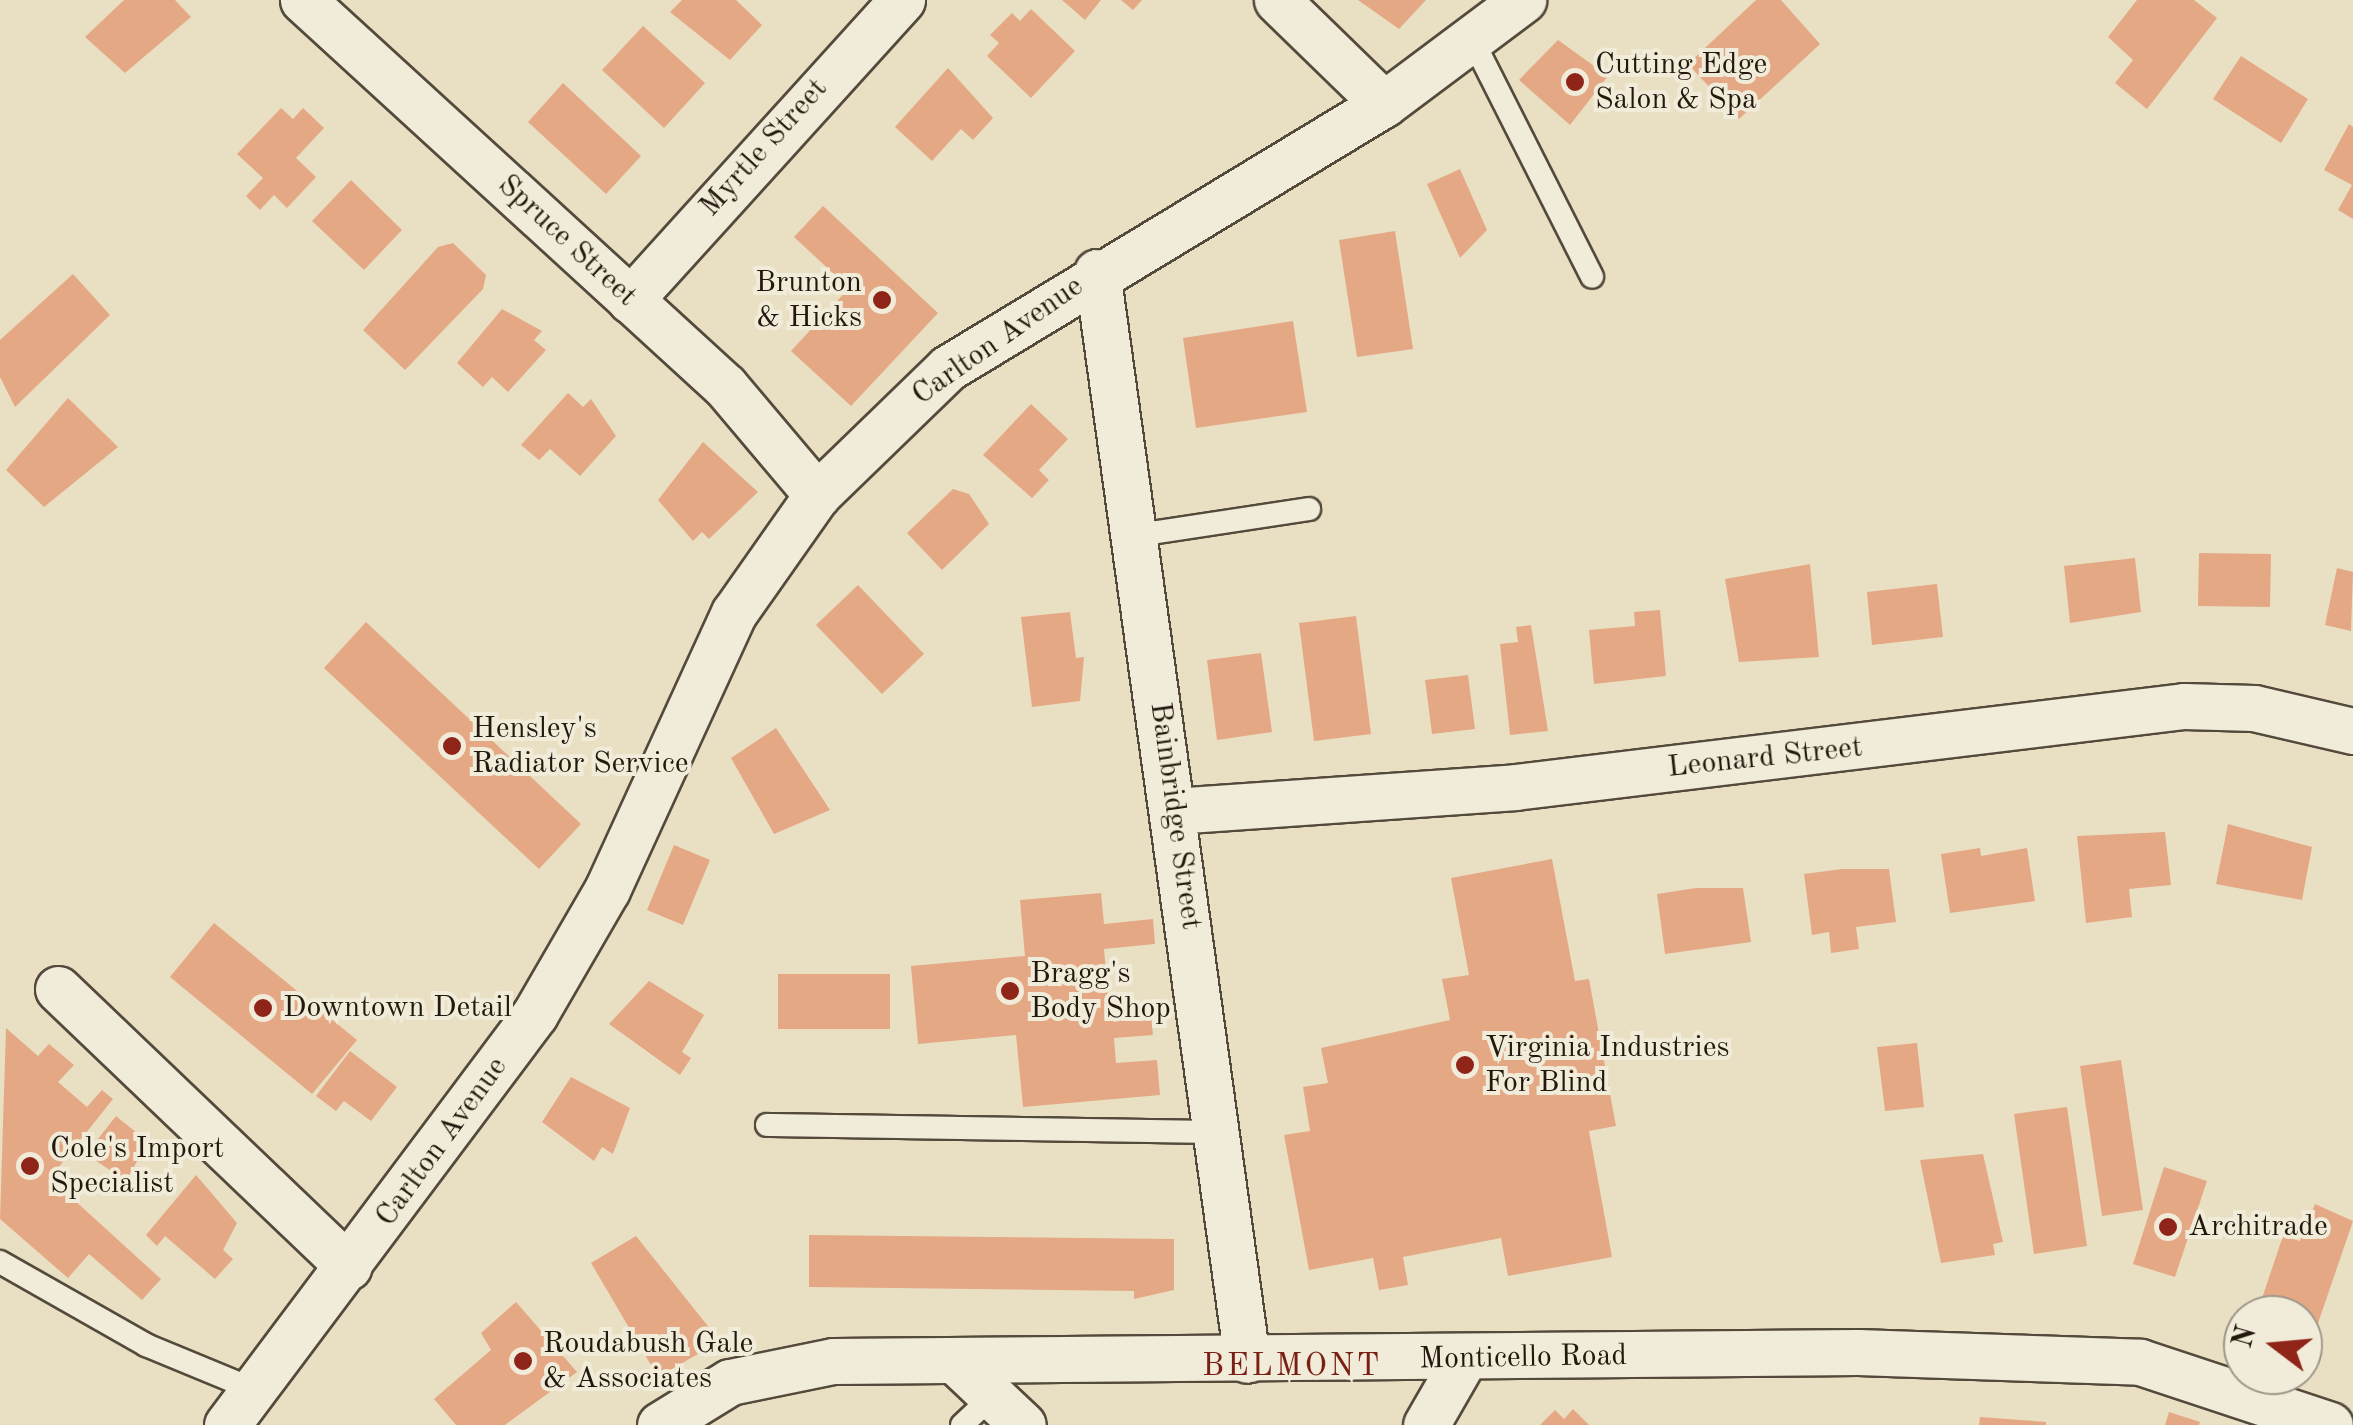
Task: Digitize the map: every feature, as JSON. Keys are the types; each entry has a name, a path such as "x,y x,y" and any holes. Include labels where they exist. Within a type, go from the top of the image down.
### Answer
{"street":[{"name":"Spruce Street","path":"304,0 725,386 817,495"},
{"name":"Myrtle Street","path":"630,300 902,0"},
{"path":"1278,0 1384,104"},
{"name":"Carlton Avenue","path":"238,1406 349,1267 535,1014 607,890 734,613 817,495 948,368 1097,272 1384,104 1523,0"},
{"name":"Bainbridge Street","path":"1097,272 1138,535 1247,1360"},
{"name":"Leonard Street","path":"1174,810 1515,787 2184,706 2254,708 2353,731"},
{"path":"58,988 349,1267"},
{"name":"Monticello Road","path":"660,1425 730,1382 780,1367 955,1360 2082,1354 2210,1381 2330,1425"},
{"path":"955,1360 993,1415"},
{"path":"1426,1425 1464,1360"}],"lane":[{"path":"1474,40 1592,277"},
{"path":"1138,535 1309,509"},
{"path":"767,1125 1217,1132"},
{"path":"0,1262 146,1345 238,1406"}],"building":[{"path":"124,0 175,0 191,17 125,73 85,37"},
{"path":"682,0 736,0 762,25 730,60 670,12"},
{"path":"1062,0 1101,0 1085,20"},
{"path":"1121,0 1142,0 1133,10"},
{"path":"1358,0 1426,0 1399,29"},
{"path":"1756,0 1781,0 1820,44 1739,119 1688,64"},
{"path":"2137,0 2194,0 2217,18 2147,109 2115,83 2133,60 2108,37"},
{"path":"1031,9 1075,51 1031,98 987,56 999,43 990,35 1012,13 1020,21"},
{"path":"643,26 705,83 664,128 602,70"},
{"path":"1558,40 1608,76 1570,125 1519,80"},
{"path":"2241,56 2308,99 2281,143 2213,99"},
{"path":"948,68 993,118 973,140 961,129 932,161 895,127"},
{"path":"563,83 641,156 606,194 528,122"},
{"path":"281,108 293,119 303,108 324,128 296,158 316,177 287,208 274,195 260,210 246,196 263,178 237,154"},
{"path":"2349,124 2353,127 2353,219 2338,210 2352,185 2324,170"},
{"path":"1460,169 1487,230 1460,258 1427,184"},
{"path":"351,180 402,230 364,270 312,221"},
{"name":"Brunton & Hicks","path":"823,206 938,313 851,406 791,351 849,288 794,237"},
{"path":"1395,231 1413,349 1357,357 1339,240"},
{"path":"453,243 486,275 483,289 405,370 363,330 438,247"},
{"path":"73,274 110,315 15,407 0,377 0,340"},
{"path":"502,309 542,331 534,340 546,350 508,392 492,377 483,387 457,363"},
{"path":"1293,321 1307,412 1196,428 1183,338"},
{"path":"568,393 583,407 591,399 616,436 580,476 550,449 539,460 521,445"},
{"path":"68,398 118,447 44,507 6,470"},
{"path":"1031,404 1068,439 1039,470 1049,480 1032,498 983,455"},
{"path":"703,442 758,492 709,539 702,532 693,541 658,500"},
{"path":"953,489 969,494 989,524 942,570 907,533"},
{"path":"2199,553 2271,554 2270,607 2198,606"},
{"path":"2135,558 2141,612 2070,623 2064,566"},
{"path":"1810,564 1819,657 1739,662 1725,579"},
{"path":"2337,568 2353,572 2351,631 2325,625"},
{"path":"1937,584 1943,637 1872,645 1867,592"},
{"path":"858,585 924,654 882,694 816,625"},
{"path":"1660,610 1666,676 1594,684 1589,630 1635,626 1634,612"},
{"path":"1070,612 1076,658 1084,657 1080,701 1032,707 1021,617"},
{"path":"1356,616 1371,734 1314,741 1299,623"},
{"name":"Hensley's Radiator Service","path":"366,622 581,824 539,869 324,668"},
{"path":"1531,625 1548,731 1510,735 1500,644 1518,642 1516,627"},
{"path":"1261,653 1272,732 1217,740 1207,660"},
{"path":"1468,675 1475,729 1432,734 1425,680"},
{"path":"776,728 830,810 774,834 731,758"},
{"path":"2228,824 2312,847 2302,900 2216,884"},
{"path":"2165,832 2171,885 2129,889 2132,917 2086,923 2077,836"},
{"path":"674,845 710,860 683,925 647,910"},
{"path":"1980,848 1981,856 2027,848 2035,901 1950,913 1941,854"},
{"name":"Virginia Industries For Blind","path":"1552,859 1575,981 1589,979 1616,1126 1589,1131 1612,1257 1508,1276 1501,1238 1403,1257 1408,1285 1379,1290 1373,1258 1309,1270 1284,1135 1310,1131 1303,1087 1328,1083 1321,1048 1450,1020 1442,979 1469,975 1451,878"},
{"path":"1889,869 1896,922 1856,927 1859,949 1831,953 1829,932 1812,935 1804,874"},
{"path":"1696,888 1743,888 1751,942 1665,954 1657,894"},
{"name":"Bragg's Body Shop","path":"1101,893 1104,924 1153,919 1155,944 1104,949 1110,1019 1151,1015 1153,1035 1114,1038 1116,1063 1157,1060 1160,1095 1023,1107 1016,1035 918,1044 911,966 1025,956 1020,900"},
{"name":"Downtown Detail","path":"214,923 357,1040 312,1094 170,977"},
{"path":"778,974 890,974 890,1029 778,1029"},
{"path":"649,981 704,1015 682,1052 691,1058 680,1075 609,1024"},
{"name":"Cole's Import Specialist","path":"6,1028 38,1056 49,1044 74,1065 58,1082 87,1107 102,1090 113,1099 50,1178 161,1279 142,1300 89,1254 68,1278 0,1219"},
{"path":"1917,1043 1924,1107 1885,1111 1877,1047"},
{"path":"350,1051 397,1087 371,1121 344,1101 336,1111 316,1096"},
{"path":"2121,1060 2143,1210 2102,1216 2080,1066"},
{"path":"571,1077 630,1108 613,1154 602,1147 594,1161 542,1122"},
{"path":"2067,1107 2087,1246 2034,1254 2014,1114"},
{"path":"116,1116 148,1142 126,1181 86,1154"},
{"path":"1983,1154 2003,1242 1993,1244 1995,1255 1941,1263 1920,1160"},
{"name":"Architrade","path":"2164,1167 2207,1181 2175,1277 2133,1264"},
{"path":"196,1175 237,1223 223,1250 233,1259 215,1279 165,1236 157,1246 146,1235"},
{"path":"2315,1204 2353,1221 2323,1309 2323,1295 2263,1295 2283,1236 2300,1241"},
{"path":"809,1235 1174,1239 1174,1290 1134,1299 1134,1291 809,1287"},
{"path":"636,1236 711,1330 696,1339 703,1351 658,1377 591,1263"},
{"name":"Roudabush Gale & Associates","path":"516,1302 577,1372 505,1425 456,1425 434,1399 491,1350 481,1333"},
{"path":"1573,1409 1589,1425 1540,1425 1555,1410 1564,1419"},
{"path":"2169,1412 2200,1422 2199,1425 2165,1425"},
{"path":"1980,1417 2046,1422 2046,1425 1979,1425"}],"place":[{"name":"Cutting Edge Salon & Spa","path":"1575,82"},
{"name":"Brunton & Hicks","path":"882,300"},
{"name":"Hensley's Radiator Service","path":"452,746"},
{"name":"Bragg's Body Shop","path":"1010,991"},
{"name":"Downtown Detail","path":"263,1008"},
{"name":"Virginia Industries For Blind","path":"1465,1065"},
{"name":"Cole's Import Specialist","path":"30,1166"},
{"name":"Architrade","path":"2168,1227"},
{"name":"Roudabush Gale & Associates","path":"523,1361"}],"district":[{"name":"BELMONT","path":"1292,1367"}]}
